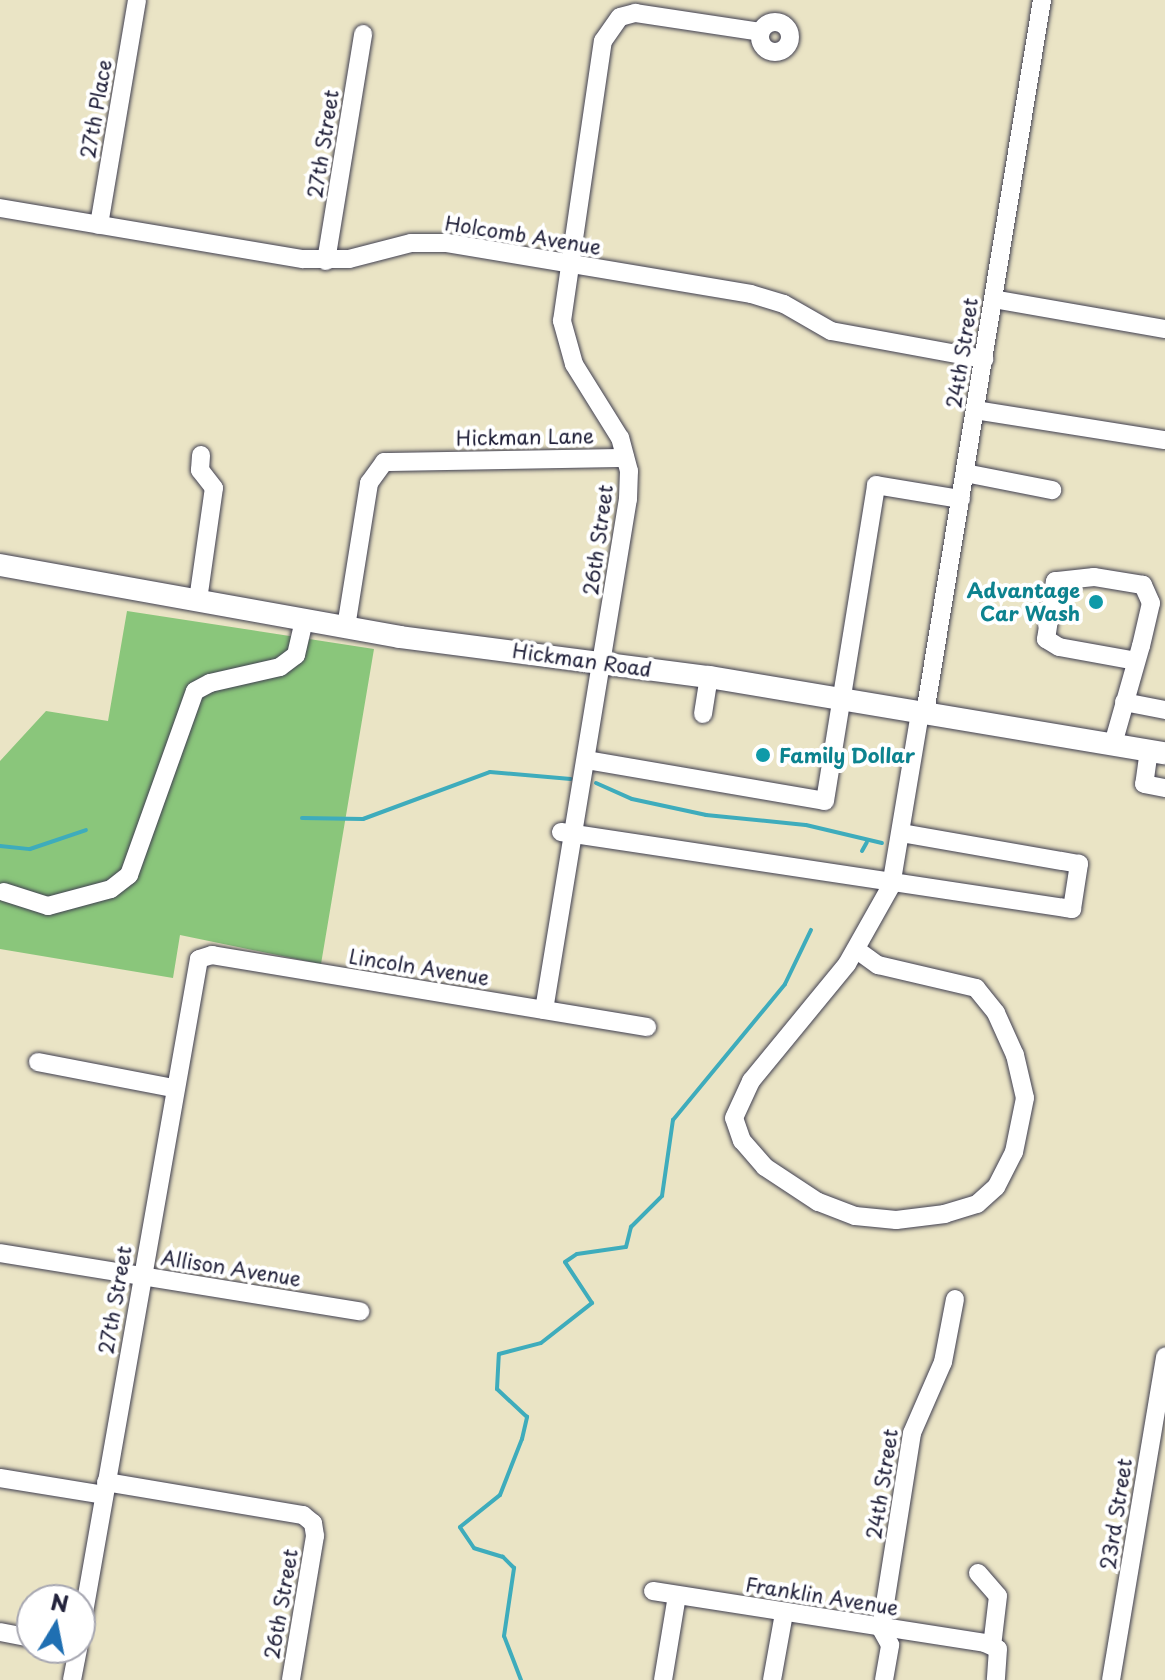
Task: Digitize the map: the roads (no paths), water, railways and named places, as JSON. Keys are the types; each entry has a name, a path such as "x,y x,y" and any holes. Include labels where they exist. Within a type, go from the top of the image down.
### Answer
{"main road":[{"name":"Hickman Road","path":"0,565 346,627 709,677 1157,751"}],"street":[{"name":"27th Place","path":"99,225 137,0"},
{"name":"24th Street","path":"857,950 891,886 961,499 1042,0"},
{"name":"26th Street","path":"544,1010 559,970 568,833 586,760 628,499 620,438 566,345 562,321 567,263 603,41 620,17 635,13 760,32"},
{"name":"27th Street","path":"326,261 363,34"},
{"name":"Holcomb Avenue","path":"0,208 326,261 411,243 447,243 751,294 784,304 831,331 984,359"},
{"path":"993,299 1165,329"},
{"path":"975,410 1165,440"},
{"path":"198,600 214,488 200,470 201,455"},
{"name":"Hickman Lane","path":"346,627 359,524 374,469 384,462 625,458"},
{"path":"965,473 1052,490"},
{"path":"586,760 635,761 825,801 876,485 961,499"},
{"path":"1113,744 1136,661 1151,603 1143,585 1094,577 1055,581 1046,639 1059,647 1136,661"},
{"path":"4,892 48,906 111,889 129,875 195,691 210,683 280,667 296,655 304,619"},
{"path":"703,714 709,677"},
{"path":"1124,702 1165,710"},
{"path":"1157,751 1144,784 1165,788"},
{"path":"568,833 891,886 941,886 1072,909 1079,864 901,833"},
{"path":"857,950 878,965 976,988 996,1013 1015,1055 1025,1098 1014,1152 996,1187 977,1204 945,1214 896,1220 855,1216 795,1188 765,1167 742,1141 734,1118 741,1097 857,950"},
{"name":"Lincoln Avenue","path":"193,972 199,959 212,955 647,1027"},
{"name":"27th Street","path":"89,1584 193,972"},
{"path":"38,1062 173,1088"},
{"name":"Allison Avenue","path":"0,1253 360,1311"},
{"name":"24th Street","path":"884,1680 890,1645 881,1629 912,1433 943,1362 955,1299"},
{"name":"23rd Street","path":"1111,1680 1165,1356"},
{"path":"0,1478 105,1488"},
{"name":"26th Street","path":"105,1488 303,1515 313,1523 315,1536 291,1680"},
{"path":"978,1573 998,1596 988,1644 1000,1657 996,1680"},
{"name":"Franklin Avenue","path":"653,1591 988,1644"},
{"path":"663,1680 677,1595"},
{"path":"772,1680 784,1613"}],"waterway":[{"path":"302,818 363,819 490,772 571,779"},
{"path":"596,783 632,799 706,815 806,825 882,843"},
{"path":"0,846 30,849 86,830"},
{"path":"862,851 867,842"},
{"path":"521,1680 504,1636 514,1568 503,1557 474,1548 460,1527 500,1495 522,1439 527,1417 497,1389 499,1354 541,1343 592,1303 565,1262 577,1254 626,1247 631,1227 662,1196 673,1120 785,984 811,930"}],"place":[{"name":"Advantage Car Wash","path":"1096,602"},
{"name":"Family Dollar","path":"763,755"}]}
